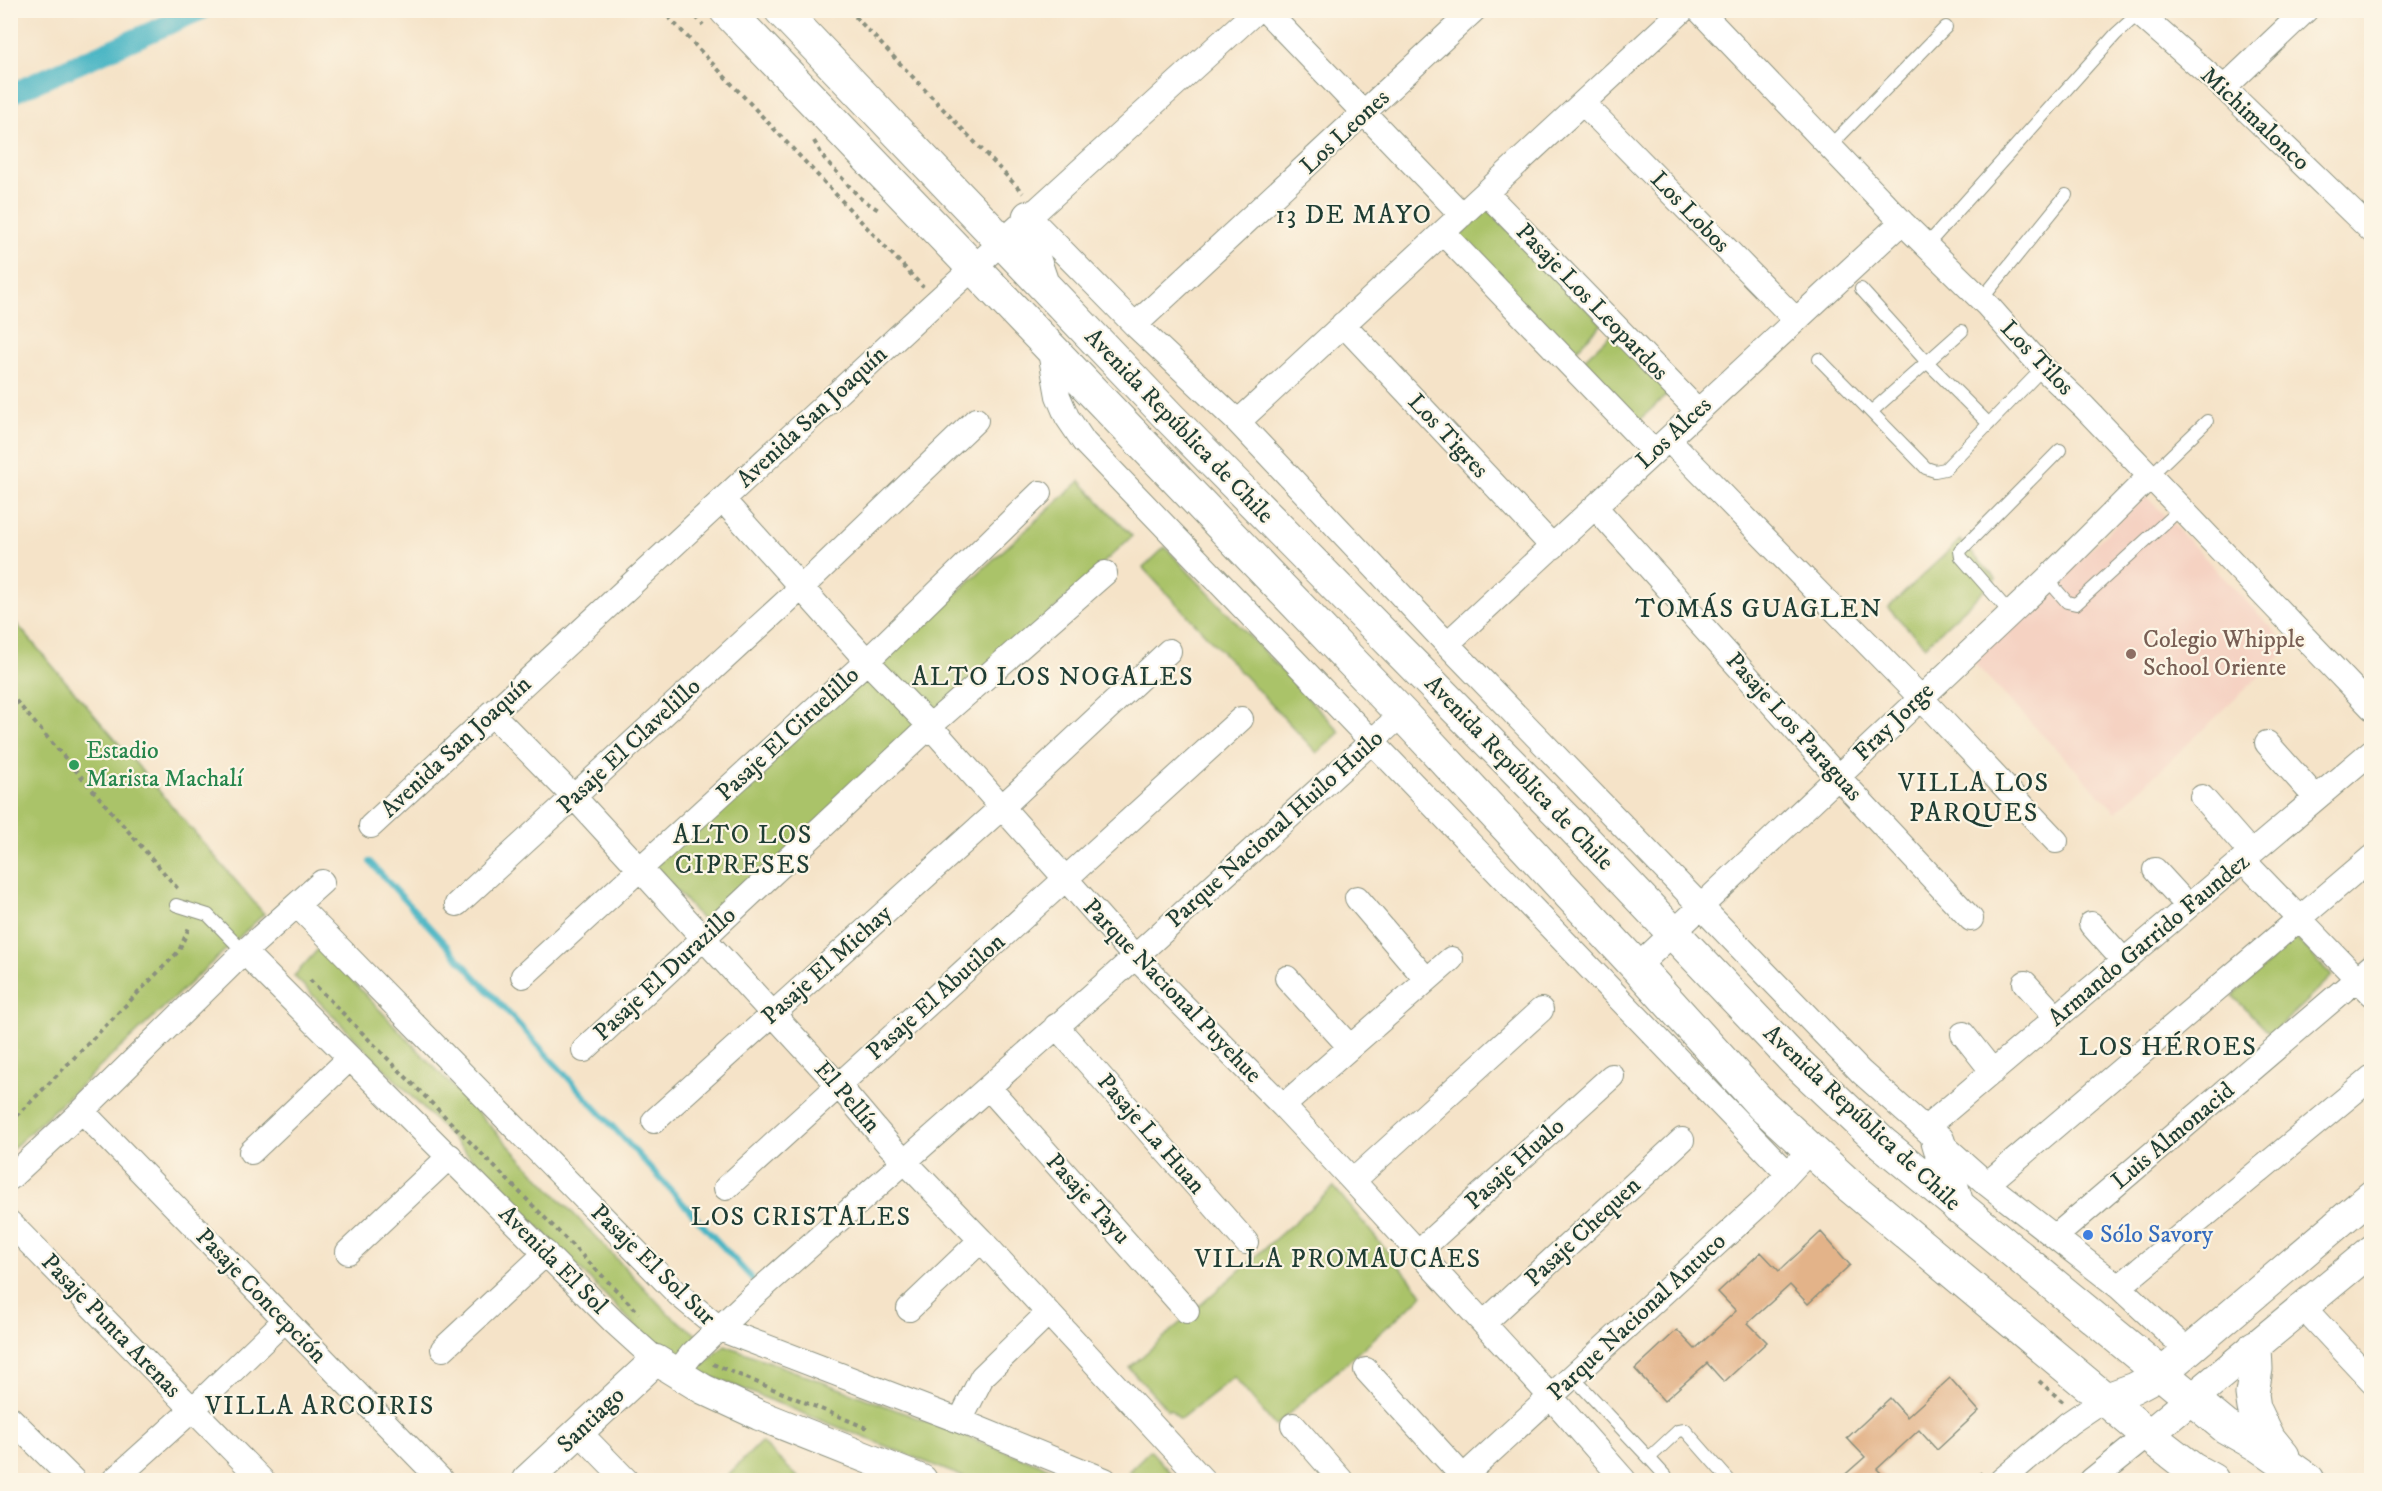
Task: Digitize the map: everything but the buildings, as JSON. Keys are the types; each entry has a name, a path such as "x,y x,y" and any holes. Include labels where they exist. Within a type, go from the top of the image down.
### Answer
{"main road":[{"name":"Avenida República de Chile","path":"781,10 1172,419 1568,822 1794,1061 1882,1143 2192,1399 2226,1426 2301,1475"},
{"name":"Avenida República de Chile","path":"716,19 973,267 1402,714 1762,1105 1850,1186 2106,1398 2186,1469 2212,1480"},
{"path":"1033,213 1030,248 1038,275 1045,287"},
{"path":"1932,1135 1958,1207"},
{"path":"2255,1347 2256,1369 2252,1394 2254,1408 2269,1439 2301,1475"}],"street":[{"name":"Avenida San Joaquín","path":"371,826 936,301 1257,10"},
{"path":"1265,10 1461,215"},
{"name":"Los Leones","path":"1135,325 1365,114 1474,10"},
{"path":"1238,422 1683,10"},
{"name":"Los Tilos","path":"1700,10 2372,708"},
{"path":"2224,88 2306,10"},
{"name":"Michimalonco","path":"2137,12 2224,88 2372,231"},
{"name":"Los Lobos","path":"1583,103 1796,321"},
{"name":"Pasaje Los Leopardos","path":"1486,193 1698,411"},
{"name":"Avenida República de Chile","path":"1033,213 1135,325 1238,422 1447,644 1861,1072 1987,1184 2119,1287 2188,1351"},
{"name":"Los Alces","path":"1447,644 1902,222"},
{"path":"1443,233 1920,697 2056,842"},
{"name":"Los Tigres","path":"1343,324 1553,547"},
{"name":"Avenida República de Chile","path":"1049,346 1058,396 1067,417 1084,442 1787,1173"},
{"name":"Pasaje El Clavelillo","path":"457,904 801,588 976,420"},
{"name":"Fray Jorge","path":"1637,967 2047,579 2150,476"},
{"name":"Pasaje El Ciruelillo","path":"523,976 867,661 1040,493"},
{"name":"Parque Nacional Puyehue","path":"723,500 867,661 930,726 1135,957 1353,1181 1551,1397 1623,1480"},
{"name":"Pasaje Los Paraguas","path":"1595,507 1837,776 1971,919"},
{"name":"Pasaje El Durazillo","path":"584,1050 930,726 1105,573"},
{"name":"Pasaje El Michay","path":"654,1121 1001,808 1169,651"},
{"name":"El Pellín","path":"491,713 574,797 773,1013 890,1145 1203,1480"},
{"name":"Parque Nacional Huilo Huilo","path":"674,1363 720,1329 753,1296 1135,957 1402,714"},
{"name":"Pasaje El Abutilon","path":"726,1188 1241,719"},
{"path":"2267,743 2316,798"},
{"name":"Armando Garrido Faundez","path":"1932,1135 1993,1071 2372,751"},
{"path":"2202,797 2300,920 2367,979"},
{"path":"1987,1184 2372,857"},
{"path":"2155,870 2188,906"},
{"path":"10,1178 82,1111 244,952 322,882"},
{"path":"1357,898 1425,979"},
{"name":"Pasaje El Sol Sur","path":"297,905 670,1286 720,1329 960,1421 1105,1480"},
{"path":"2091,924 2124,961"},
{"name":"Avenida El Sol","path":"244,952 546,1253 674,1363 759,1415 922,1480"},
{"path":"1283,1107 1425,979 1451,959"},
{"path":"1287,978 1350,1047"},
{"name":"Luis Almonacid","path":"2056,1236 2367,979"},
{"path":"2025,984 2057,1018"},
{"path":"1353,1181 1541,1010"},
{"name":"Pasaje La Huan","path":"1056,1026 1246,1242"},
{"path":"1963,1034 1993,1071"},
{"path":"251,1152 350,1058"},
{"name":"Pasaje Hualo","path":"1418,1252 1612,1076"},
{"path":"2119,1287 2372,1077"},
{"name":"Pasaje Tayu","path":"988,1088 1187,1311"},
{"name":"Pasaje Concepción","path":"82,1111 441,1480"},
{"name":"Pasaje Chequen","path":"1484,1323 1682,1140"},
{"name":"Parque Nacional Antuco","path":"1463,1480 1572,1376 1761,1203 1787,1173 1812,1151"},
{"path":"348,1252 450,1156"},
{"path":"2002,1480 2069,1423 2106,1398 2134,1388 2162,1373 2372,1195"},
{"name":"Pasaje Punta Arenas","path":"10,1223 262,1480"},
{"path":"909,1309 981,1240"},
{"path":"2092,1480 2372,1250"},
{"path":"444,1349 546,1253"},
{"path":"2302,1307 2372,1381"},
{"path":"960,1421 982,1377 1048,1313"},
{"path":"114,1480 193,1409 285,1320"},
{"name":"Santiago","path":"527,1480 579,1432 674,1363"},
{"path":"1366,1370 1463,1480"},
{"path":"10,1418 73,1480"},
{"path":"1293,1425 1341,1480"},
{"path":"579,1432 626,1480"}],"lane":[{"path":"1924,244 2137,12"},
{"path":"1830,146 1946,27"},
{"path":"1981,300 2066,195"},
{"path":"1861,289 1926,361 1989,424"},
{"path":"1872,411 1962,331"},
{"path":"1819,359 1926,468 1935,471 1945,469 2043,368"},
{"path":"2150,476 2207,420"},
{"path":"2010,613 1961,557 1960,551 2060,450"},
{"path":"2047,579 2067,602 2076,604 2180,508"},
{"path":"176,905 208,915 244,952"},
{"path":"1572,1376 1669,1480"},
{"path":"1649,1458 1678,1431 1685,1430 1729,1480"}],"path":[{"path":"662,10 885,244 936,301"},
{"path":"690,10 716,19"},
{"path":"849,10 1033,213"},
{"path":"813,140 824,158 860,198 879,209 886,217"},
{"path":"10,694 189,902 191,909 190,924 179,951 10,1123"},
{"path":"310,980 643,1317"},
{"path":"674,1363 870,1429"}],"shaded area":[{"name":"Colegio Whipple School Oriente","path":"2146,496 2290,647 2116,812 1972,661"}],"green space":[{"path":"1487,209 1602,324 1572,354 1456,240"},
{"path":"1613,332 1670,392 1636,423 1579,364"},
{"path":"1080,481 1132,536 712,931 655,866"},
{"path":"1960,540 1996,579 1925,646 1888,608"},
{"path":"1165,547 1340,732 1317,753 1143,568"},
{"name":"Estadio Marista Machalí","path":"10,616 264,914 11,1150 10,1150"},
{"path":"2295,937 2332,976 2271,1035 2233,996"},
{"path":"320,947 668,1313 701,1338 679,1361 644,1335 294,976"},
{"path":"1334,1187 1423,1295 1275,1426 1234,1377 1180,1419 1170,1409 1168,1410 1129,1368"},
{"path":"725,1345 1081,1480 971,1480 697,1371"},
{"path":"761,1442 801,1480 734,1480 728,1475"},
{"path":"1150,1450 1177,1480 1153,1480 1128,1472"}],"waterway":[{"path":"10,94 201,10"},
{"path":"370,862 757,1284"}],"place":[{"name":"Colegio Whipple School Oriente","path":"2131,654"},
{"name":"Estadio Marista Machalí","path":"74,765"},
{"name":"Sólo Savory","path":"2088,1235"}],"district":[{"name":"13 DE MAYO","path":"1354,215"},
{"name":"TOMÁS GUAGLEN","path":"1759,609"},
{"name":"ALTO LOS NOGALES","path":"1053,677"},
{"name":"VILLA LOS PARQUES","path":"1974,798"},
{"name":"ALTO LOS CIPRESES","path":"743,850"},
{"name":"LOS HÉROES","path":"2168,1047"},
{"name":"LOS CRISTALES","path":"801,1217"},
{"name":"VILLA PROMAUCAES","path":"1338,1259"},
{"name":"VILLA ARCOIRIS","path":"320,1406"}]}
